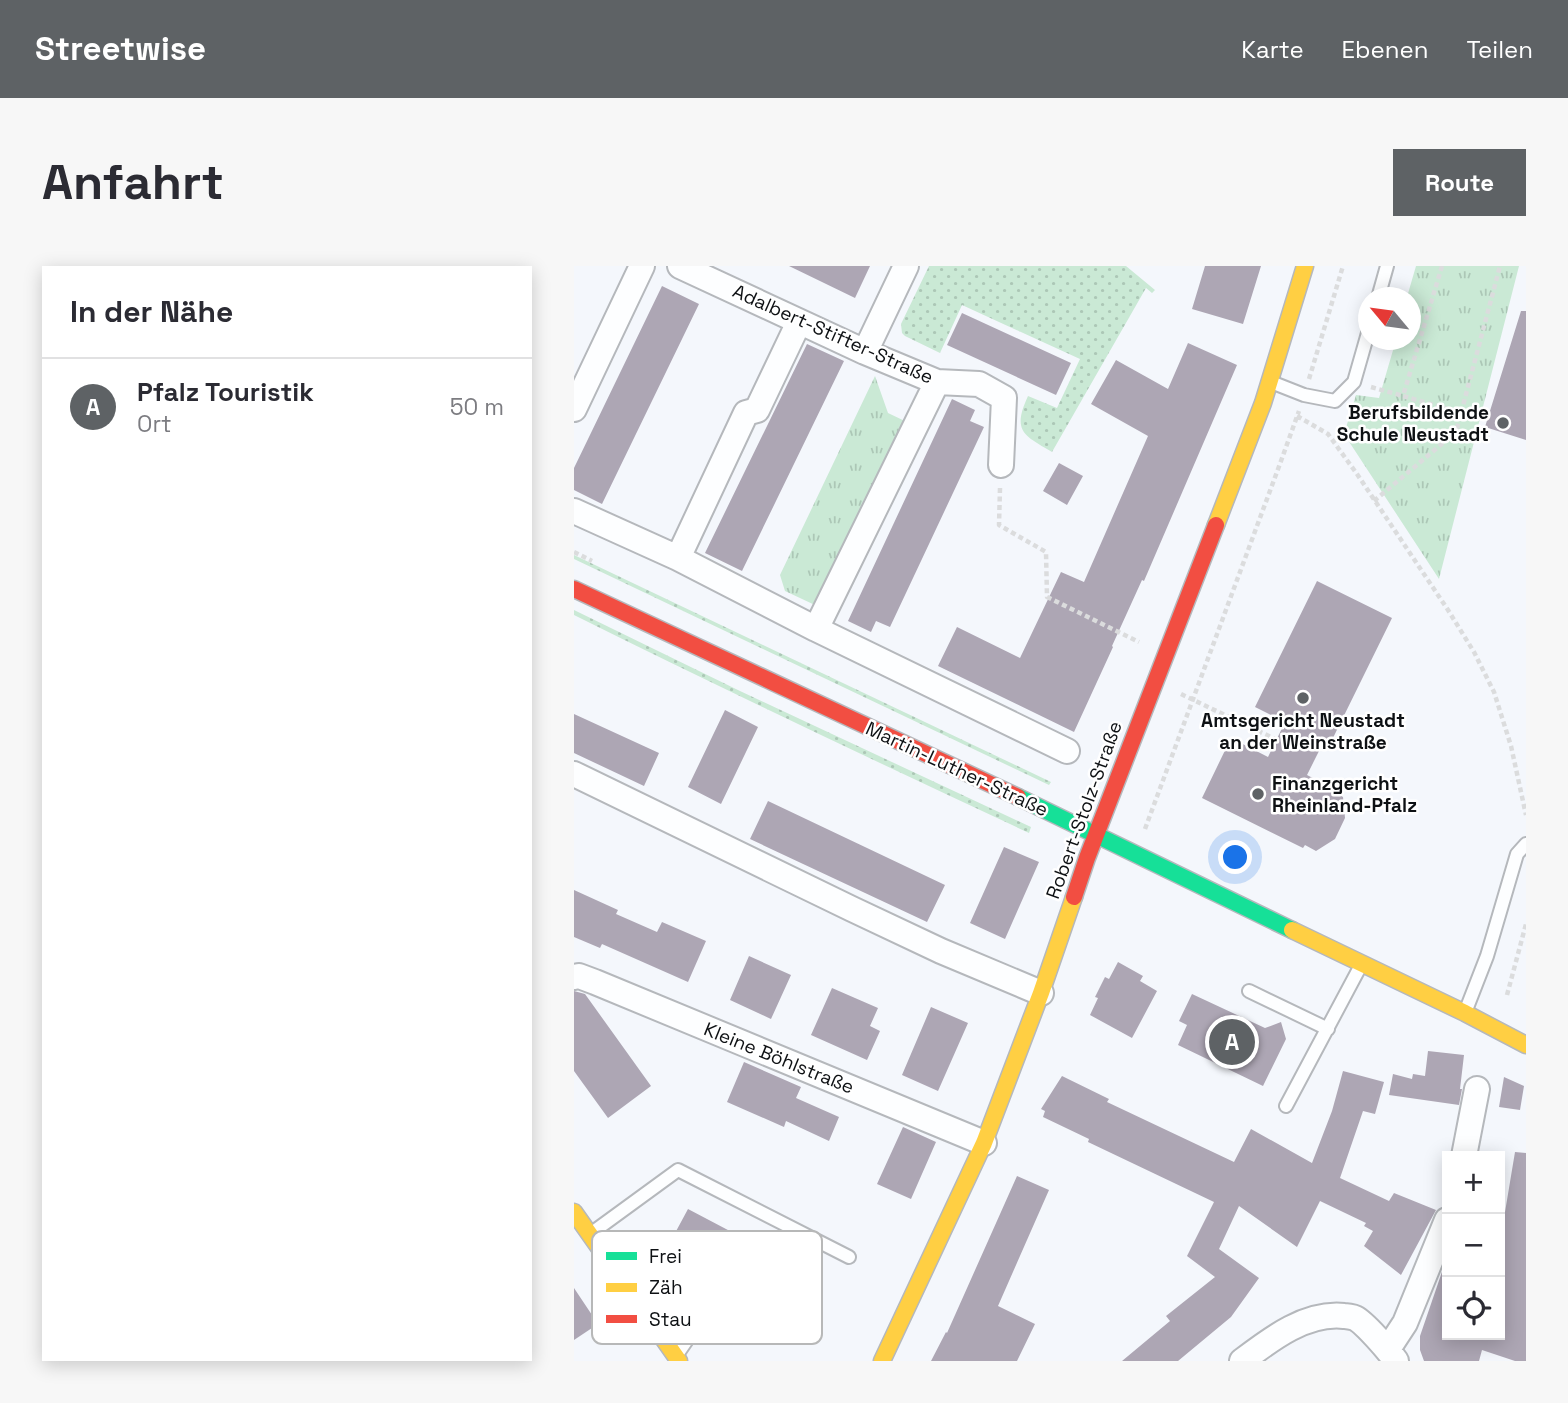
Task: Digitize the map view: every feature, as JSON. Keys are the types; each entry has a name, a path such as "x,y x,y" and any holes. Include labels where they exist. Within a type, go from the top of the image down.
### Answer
{"street":[{"path":"574,408 642,266"},
{"name":"Adalbert-Stifter-Straße","path":"680,266 864,352 937,382 979,384 1004,398 1001,465"},
{"path":"864,352 906,266"},
{"name":"Robert-Stolz-Straße","path":"882,1361 984,1143 1041,993 1087,858 1270,382 1305,266"},
{"path":"678,558 746,413 757,410 799,322"},
{"path":"816,629 937,382"},
{"path":"574,511 678,558 816,629 1067,751"},
{"name":"Martin-Luther-Straße","path":"574,589 1051,813 1526,1045"},
{"path":"574,774 941,951 1041,993"},
{"name":"Kleine Böhlstraße","path":"574,977 579,976 607,987 984,1143"},
{"path":"1465,1151 1477,1088"},
{"path":"574,1212 592,1238"},
{"path":"1242,1361 1288,1330 1330,1314 1354,1317 1392,1355 1442,1232"},
{"path":"666,1344 677,1359"}],"lane":[{"path":"1381,287 1387,266"},
{"path":"1270,382 1304,395 1335,401 1354,382 1363,350"},
{"path":"1465,1013 1487,956 1517,854 1526,844"},
{"path":"1286,1106 1362,963"},
{"path":"1249,992 1328,1029"},
{"path":"593,1231 678,1170 799,1231"},
{"path":"822,1242 849,1256"},
{"path":"677,1359 687,1344"}],"path":[{"path":"1143,834 1297,416 1343,266"},
{"path":"1404,396 1442,266"},
{"path":"1374,501 1456,432 1500,266"},
{"path":"1354,382 1461,413"},
{"path":"1297,416 1328,434 1474,652 1494,692 1511,746 1526,815"},
{"path":"1001,465 999,525 1046,552 1047,597 1166,655"},
{"path":"1155,682 1277,740"},
{"path":"1507,995 1526,924"}],"green space":[{"path":"929,266 1126,266 1155,290 1152,293 1146,288 1052,452 1023,431 1023,408 1028,396 1057,408 1080,359 962,305 940,353 905,336 901,324"},
{"path":"1416,266 1519,266 1439,579 1344,434 1356,395 1379,398 1393,350 1421,350 1421,287 1410,287"},
{"path":"875,376 888,413 909,423 817,606 785,591 780,575"},
{"path":"574,555 1051,782 1049,785 574,559"},
{"path":"574,610 1031,827 1029,833 631,643 574,615"}],"building":[{"path":"789,266 870,266 855,298"},
{"path":"1205,266 1261,266 1243,324 1192,309"},
{"path":"662,286 699,304 602,504 574,490 574,468"},
{"path":"1521,311 1526,311 1526,440 1485,427"},
{"path":"962,313 1071,363 1056,395 947,345"},
{"path":"1188,343 1237,365 1144,581 1142,580 1074,732 938,666 957,627 1020,658 1061,572 1084,582 1148,436 1091,404 1116,360 1168,389"},
{"path":"807,344 844,361 742,571 705,553"},
{"path":"952,399 975,410 970,421 984,427 890,627 876,621 871,632 848,621"},
{"path":"1059,463 1083,476 1067,505 1043,491"},
{"path":"1317,581 1392,618 1330,744 1324,741 1307,775 1343,797 1345,818 1335,839 1316,851 1305,845 1303,848 1202,798 1231,738 1268,757 1285,722 1255,707"},
{"path":"725,710 758,727 721,804 688,787"},
{"path":"574,714 659,753 644,786 574,753"},
{"path":"768,801 945,885 927,922 750,839"},
{"path":"1004,847 1039,862 1005,939 970,923"},
{"path":"574,890 618,910 616,914 657,932 662,922 706,941 688,982 602,944 600,948 574,937"},
{"path":"749,956 791,975 771,1019 730,1000"},
{"path":"1118,962 1143,976 1140,981 1157,991 1132,1038 1090,1015 1105,977 1109,979"},
{"path":"832,988 878,1008 870,1026 880,1031 867,1060 811,1035"},
{"path":"574,991 585,994 651,1086 608,1118 574,1071"},
{"path":"1192,994 1265,1028 1281,1022 1286,1039 1263,1086 1178,1045 1187,1025 1179,1021"},
{"path":"931,1007 968,1023 938,1091 902,1075"},
{"path":"1428,1051 1464,1055 1459,1105 1389,1095 1393,1074 1412,1079 1413,1074 1425,1076"},
{"path":"744,1062 801,1087 796,1098 839,1117 829,1141 786,1121 784,1127 727,1102"},
{"path":"1343,1071 1384,1082 1375,1114 1363,1111 1340,1178 1389,1201 1394,1193 1436,1210 1401,1275 1364,1246 1373,1231 1364,1226 1366,1223 1320,1201 1297,1247 1239,1206 1219,1249 1259,1278 1231,1317 1178,1361 1122,1361 1170,1321 1166,1316 1215,1277 1187,1256 1214,1202 1088,1142 1089,1139 1043,1117 1045,1111 1041,1109 1062,1076 1109,1099 1107,1102 1234,1162 1251,1129 1312,1163 1332,1111"},
{"path":"1504,1077 1524,1086 1520,1110 1499,1107"},
{"path":"903,1127 936,1142 911,1199 877,1184"},
{"path":"1515,1152 1526,1153 1526,1361 1515,1361 1482,1350 1479,1361 1424,1361 1420,1350 1420,1336 1442,1272 1442,1340 1505,1340 1505,1212"},
{"path":"1017,1176 1049,1190 998,1306 1035,1324 1017,1361 931,1361 947,1333"},
{"path":"688,1209 730,1231 676,1231"},
{"path":"574,1288 592,1315 592,1328 574,1340"}],"traffic: fast":[{"path":"1018,797 1292,930"}],"traffic: slow":[{"path":"1216,525 1263,403 1305,266"},
{"path":"882,1361 984,1143 1074,897"},
{"path":"1292,930 1526,1045"},
{"path":"574,1212 592,1238"},
{"path":"667,1344 679,1361"}],"traffic: jam":[{"path":"1074,897 1216,525"},
{"path":"574,589 1018,797"}],"place":[{"name":"Berufsbildende Schule Neustadt","path":"1503,423"},
{"name":"Amtsgericht Neustadt an der Weinstraße","path":"1303,698"},
{"name":"Finanzgericht Rheinland-Pfalz","path":"1258,794"},
{"name":"Pfalz Touristik","path":"1232,1042"}]}
